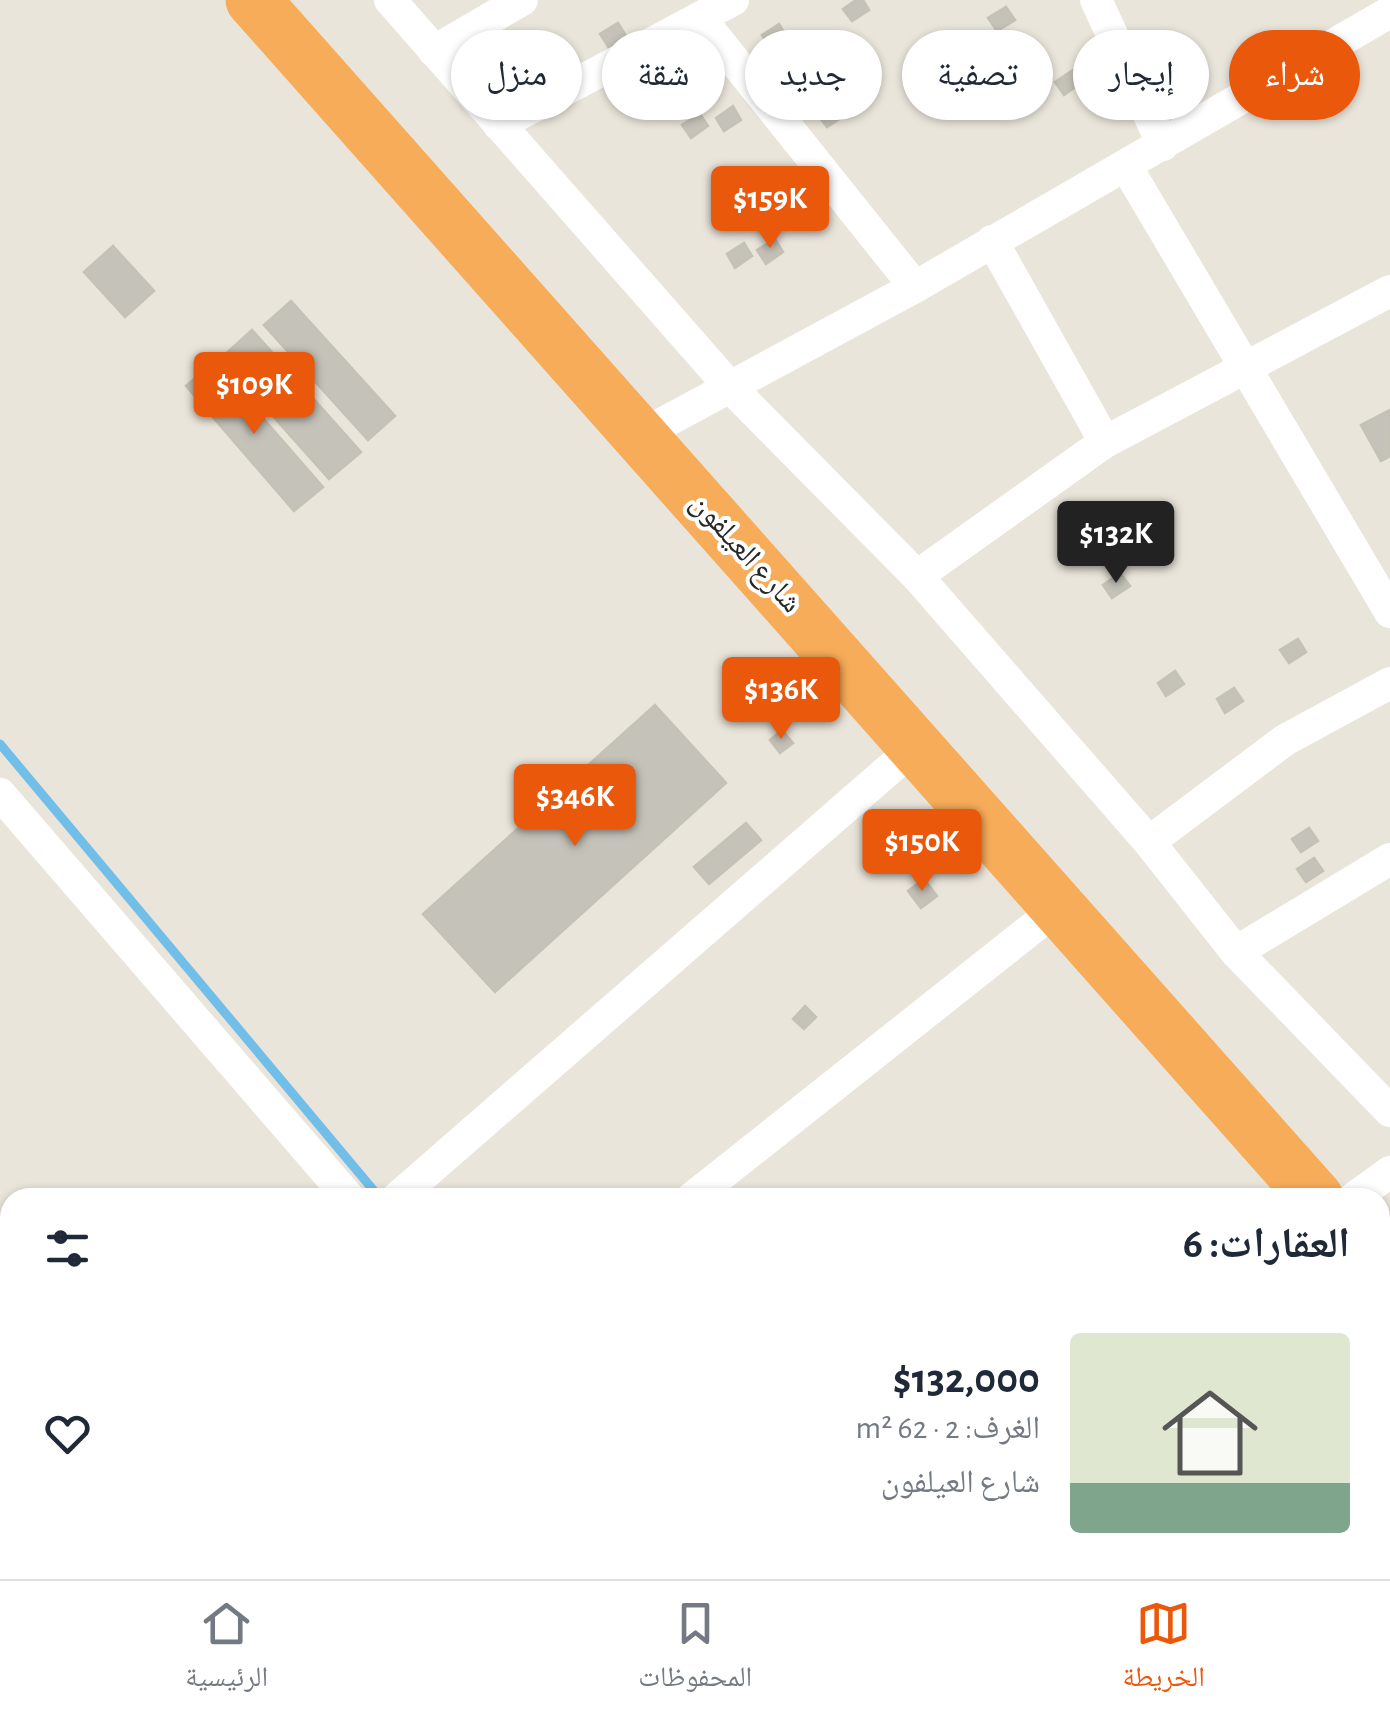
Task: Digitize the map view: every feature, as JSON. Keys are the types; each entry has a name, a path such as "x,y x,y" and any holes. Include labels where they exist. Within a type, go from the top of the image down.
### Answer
{"highway":[{"name":"شارع العيلفون","path":"253,0 1307,1188"}],"street":[{"path":"390,0 730,387 917,576 1150,842 1236,952 1390,1111"},
{"path":"434,51 522,0"},
{"path":"499,125 733,0"},
{"path":"1096,0 1163,146"},
{"path":"641,435 915,288 1390,12"},
{"path":"700,18 915,288"},
{"path":"1126,166 1390,612"},
{"path":"992,241 1105,442"},
{"path":"917,576 1105,442 1390,291"},
{"path":"1150,842 1285,740 1390,683"},
{"path":"408,1188 916,746"},
{"path":"0,794 339,1188"},
{"path":"1236,952 1390,859"},
{"path":"705,1188 1059,908"},
{"path":"1368,1188 1390,1172"}],"building":[{"path":"863,0 869,10 852,21 843,9"},
{"path":"1006,7 1015,20 996,30 988,18"},
{"path":"1073,70 1073,89 1064,95 1055,82"},
{"path":"733,106 741,120 724,131 717,120 725,120 725,112"},
{"path":"690,120 704,120 708,126 691,138 682,125"},
{"path":"775,239 783,252 766,264 757,250"},
{"path":"744,243 752,256 735,268 727,254"},
{"path":"113,246 154,291 125,317 84,272"},
{"path":"291,301 395,416 368,440 264,325"},
{"path":"252,330 361,452 329,479 221,358"},
{"path":"214,362 323,487 294,511 186,386"},
{"path":"1390,410 1390,456 1381,461 1361,425"},
{"path":"1139,525 1148,538 1131,550 1122,536"},
{"path":"1120,573 1130,586 1112,598 1103,585"},
{"path":"1298,639 1306,652 1289,663 1280,650"},
{"path":"1175,671 1184,684 1166,696 1158,683"},
{"path":"1234,688 1243,701 1225,713 1217,699"},
{"path":"655,705 726,783 495,992 423,914"},
{"path":"782,730 793,743 780,753 770,740"},
{"path":"746,823 761,840 709,884 694,867"},
{"path":"1309,828 1318,841 1301,852 1292,839"},
{"path":"1314,858 1323,871 1306,882 1297,869"},
{"path":"924,879 937,896 921,908 908,891"},
{"path":"805,1006 816,1017 804,1029 793,1019"}],"waterway":[{"path":"0,744 372,1188"}]}
